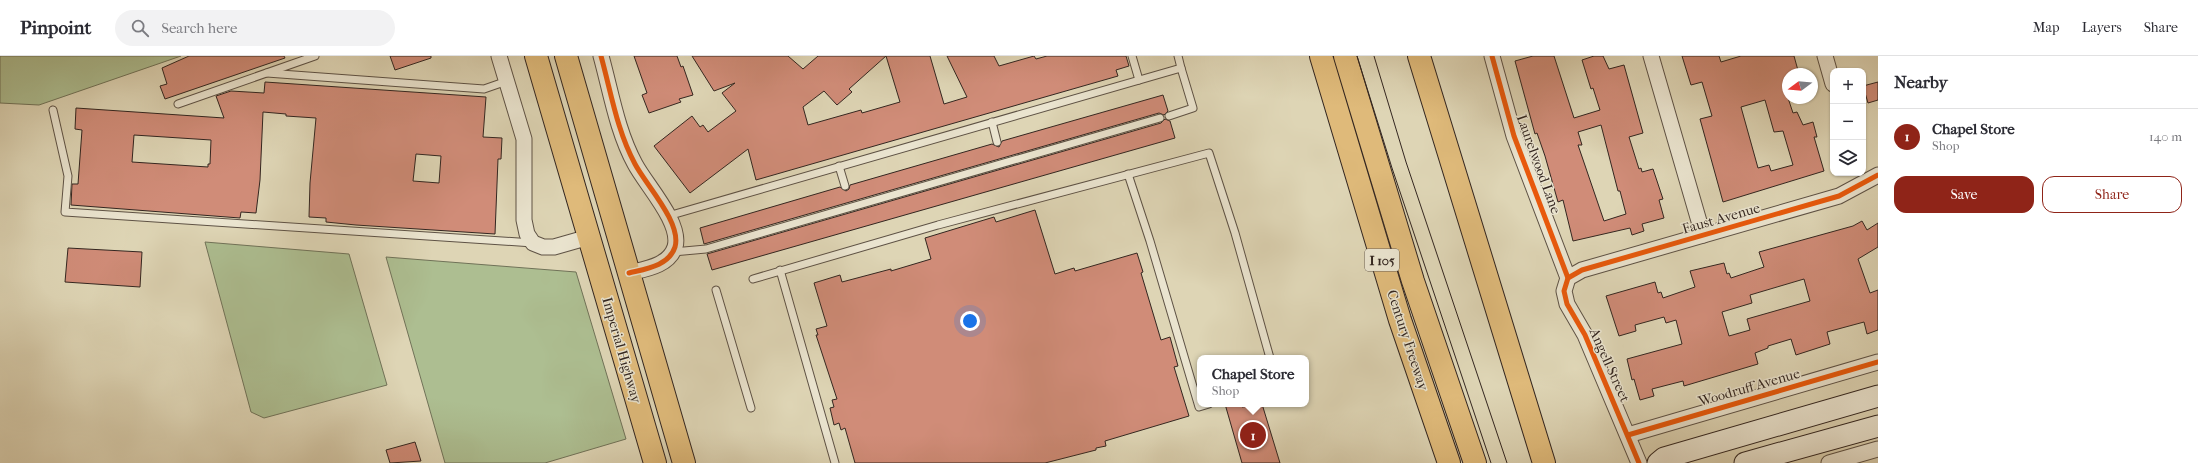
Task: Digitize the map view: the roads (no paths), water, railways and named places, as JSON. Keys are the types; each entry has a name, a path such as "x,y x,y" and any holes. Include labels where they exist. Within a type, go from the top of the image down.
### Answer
{"main road":[{"name":"Imperial Highway","path":"536,56 655,463"},
{"name":"Imperial Highway","path":"566,56 684,463"},
{"name":"Century Freeway","path":"1321,56 1400,320 1449,463"},
{"path":"1345,56 1413,281 1475,463"},
{"path":"1419,56 1544,463"},
{"path":"1658,463 1664,458 1878,396"},
{"path":"1745,463 1878,426"}],"street":[{"path":"499,56 524,139 524,220 527,234 533,243 542,247 554,247 589,237"},
{"path":"601,56 621,134 634,164 668,216 675,233 675,247 661,263 629,274"},
{"name":"Laurelwood Lane","path":"1492,56 1514,136 1568,278"},
{"path":"1651,56 1703,235"},
{"path":"1825,56 1830,74"},
{"name":"Faust Avenue","path":"1568,278 1582,270 1839,196 1860,179 1878,175"},
{"name":"Angell Street","path":"1568,278 1564,291 1567,304 1585,335 1639,463"},
{"name":"Woodruff Avenue","path":"1628,435 1878,362"},
{"path":"1829,463 1878,449"}],"lane":[{"path":"178,104 314,56"},
{"path":"1132,56 1139,80"},
{"path":"1169,116 1193,108 1178,56"},
{"path":"668,216 1181,68"},
{"path":"267,73 484,89 507,81"},
{"path":"53,110 68,176 65,212 533,243"},
{"path":"672,252 706,249 1160,118"},
{"path":"992,122 997,142"},
{"path":"752,278 945,222 1210,153 1235,233 1269,355"},
{"path":"839,166 845,186"},
{"path":"1128,174 1150,241 1197,400"},
{"path":"780,270 835,463"},
{"path":"716,290 751,408"}],"tram line":[{"path":"1357,56 1392,168 1491,463"},
{"path":"1374,56 1406,162 1507,463"}],"place":[{"name":"Chapel Store","path":"1253,435"}]}
